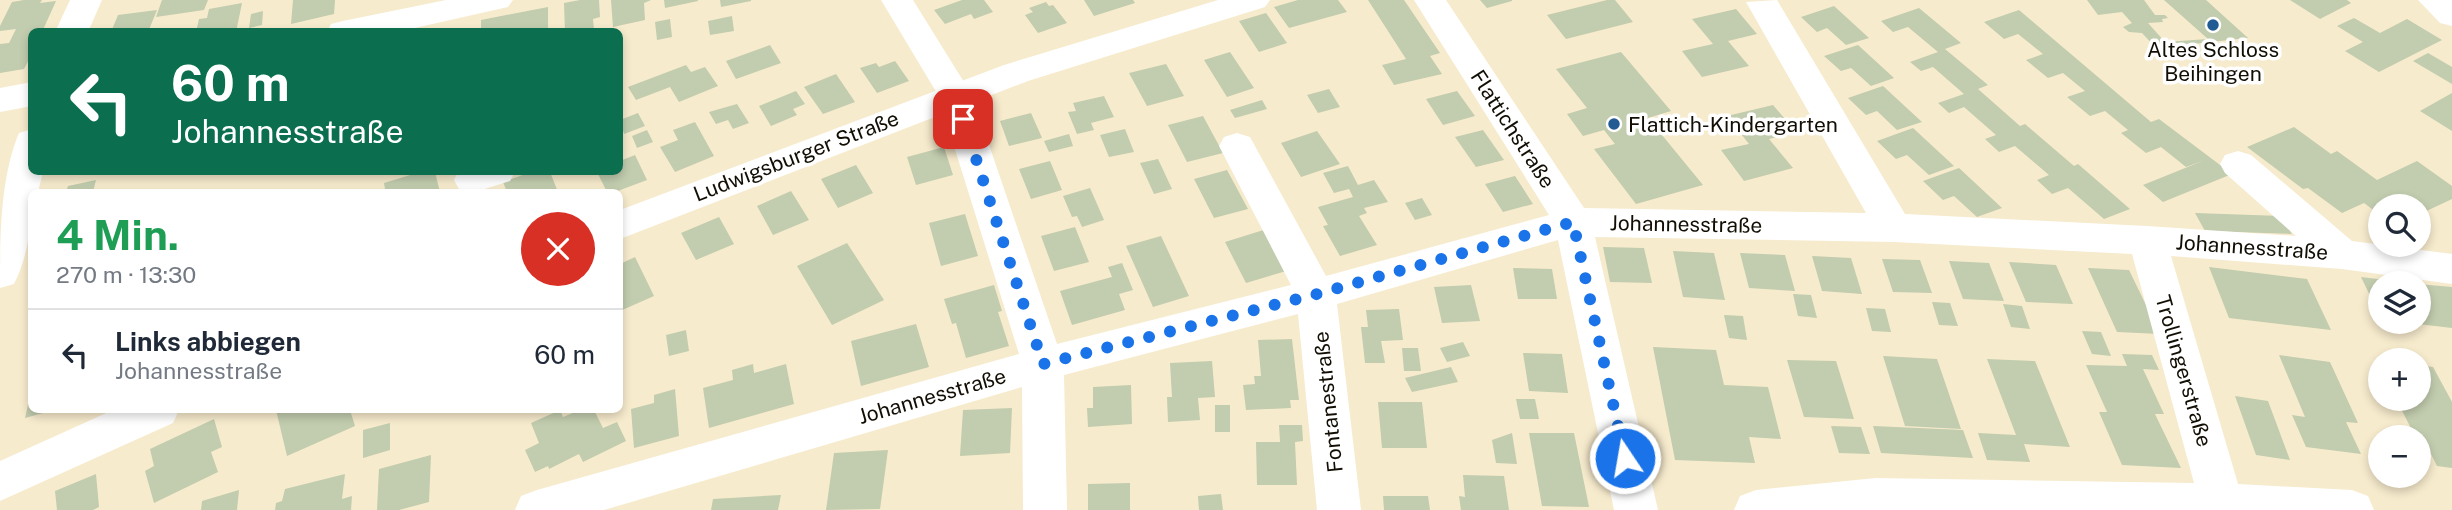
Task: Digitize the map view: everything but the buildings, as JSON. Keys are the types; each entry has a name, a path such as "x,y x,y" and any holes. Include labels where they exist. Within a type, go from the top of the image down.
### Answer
{"street":[{"path":"73,28 86,0"},
{"path":"358,19 453,20 497,0"},
{"name":"Ludwigsburger Straße","path":"623,224 1016,73 1254,0"},
{"name":"Flattichstraße","path":"1430,0 1573,222 1636,510"},
{"path":"2434,0 2452,15"},
{"path":"1762,2 1894,228"},
{"path":"909,3 955,95 1043,364 1045,510"},
{"path":"0,100 28,95"},
{"name":"Fontanestraße","path":"1237,146 1317,294 1339,510"},
{"path":"0,274 28,158"},
{"path":"2238,164 2342,254"},
{"name":"Johannesstraße","path":"537,510 1043,364 1317,294 1573,222 1894,228 2147,240 2342,254 2452,269"},
{"name":"Trollingerstraße","path":"2147,240 2221,502"},
{"path":"0,482 151,413"},
{"path":"1756,510 1876,498 2221,502 2352,510"}],"place":[{"name":"Altes Schloss Beihingen","path":"2213,25"},
{"name":"Flattich-Kindergarten","path":"1614,124"}],"route":[{"path":"963,119 1043,364 1317,294 1573,222 1625,458"}]}
